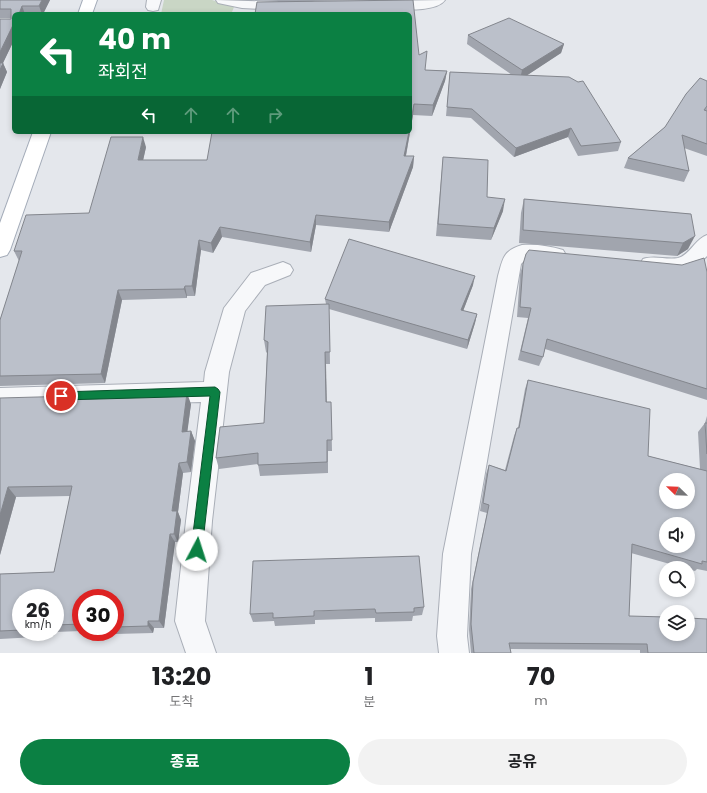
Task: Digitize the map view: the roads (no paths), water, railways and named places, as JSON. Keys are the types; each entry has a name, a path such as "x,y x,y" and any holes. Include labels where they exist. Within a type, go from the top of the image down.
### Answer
{"main road":[{"path":"86,12 90,0"},
{"path":"0,250 41,134"}],"street":[{"path":"223,0 262,6 301,6"},
{"path":"373,5 429,4 438,0"},
{"path":"631,262 677,266 690,263 707,242"},
{"path":"454,653 452,636 457,554 513,258 519,253 525,252 578,257"},
{"path":"201,653 190,621 199,521 217,372 235,308 258,279 284,270"},
{"path":"0,398 215,392"}]}
